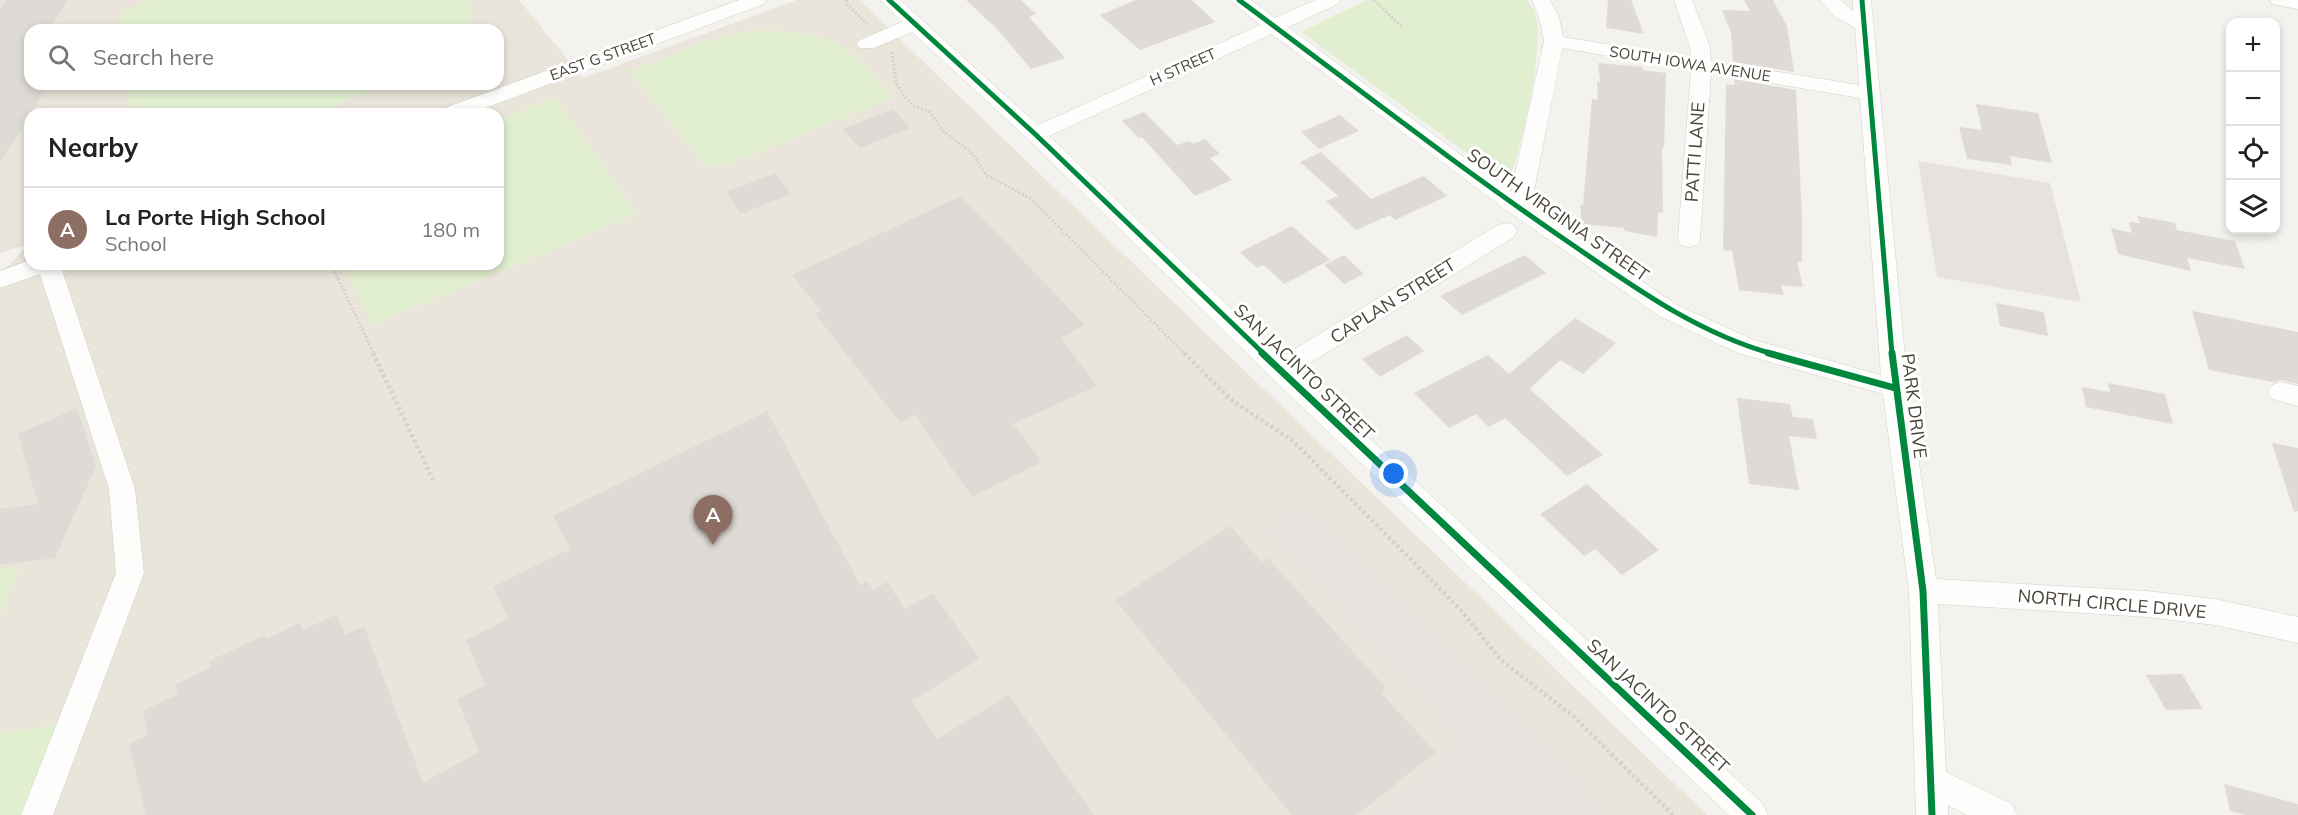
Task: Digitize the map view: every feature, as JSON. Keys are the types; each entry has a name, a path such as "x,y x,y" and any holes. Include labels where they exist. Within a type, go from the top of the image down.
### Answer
{"street":[{"name":"EAST G STREET","path":"465,108 757,0"},
{"name":"SAN JACINTO STREET","path":"889,0 1035,134 1280,370 1752,815"},
{"name":"SOUTH VIRGINIA STREET","path":"1239,0 1514,205 1669,311 1748,347 1895,388"},
{"name":"H STREET","path":"1035,134 1331,0"},
{"path":"1514,205 1523,191 1554,41 1550,17 1541,0"},
{"name":"PATTI LANE","path":"1683,0 1700,47 1701,66 1689,239"},
{"path":"1828,0 1841,12 1863,12"},
{"path":"2279,0 2298,3"},
{"name":"PARK DRIVE","path":"1863,12 1895,388 1923,591 1932,815"},
{"path":"874,41 915,24"},
{"name":"SOUTH IOWA AVENUE","path":"1554,41 1869,93"},
{"name":"CAPLAN STREET","path":"1280,370 1506,231"},
{"path":"0,280 27,270"},
{"path":"37,815 130,573 122,489 50,270"},
{"name":"NORTH CIRCLE DRIVE","path":"1923,591 2147,604 2215,612 2298,630"},
{"path":"2298,611 2298,622"},
{"path":"1931,781 2001,815"}],"path":[{"path":"847,0 846,3 874,41 891,50 896,83 905,98 914,106 930,112 943,131 972,153 986,175 1030,198 1231,400 1293,441 1459,608 1501,660 1573,716 1673,815"},
{"path":"1374,0 1386,8 1388,17 1403,28"},
{"path":"334,270 433,480"}],"shaded area":[{"path":"0,0 519,0 583,78 797,0 859,0 1707,815 0,815 0,274 24,249 24,270 504,270 504,108 24,108 24,246 0,253"},
{"path":"1918,161 2050,183 2081,302 1937,277"},
{"path":"1303,503 1613,815 1374,815 1459,740 1263,528"}],"green space":[{"path":"148,0 466,0 472,9 469,24 120,24 119,15"},
{"path":"1367,0 1527,0 1536,17 1537,53 1525,125 1508,183 1301,32"},
{"path":"748,31 802,33 840,45 851,53 893,97 723,167 703,164 630,71 705,42"},
{"path":"126,90 371,90 329,108 131,108"},
{"path":"555,98 637,214 504,270 504,117"},
{"path":"346,270 503,270 372,325"},
{"path":"20,566 0,614 0,569"},
{"path":"58,724 22,815 0,815 0,733"}],"building":[{"path":"7,0 68,0 53,24 24,24 24,90 45,90 34,108 24,108 24,124 0,163 0,9"},
{"path":"966,0 1021,0 1036,14 1029,17 1065,58 1031,69 997,29"},
{"path":"1136,0 1192,0 1215,22 1140,50 1100,15"},
{"path":"1608,0 1631,0 1644,34 1606,28"},
{"path":"1744,0 1773,0 1787,26 1794,72 1733,62 1731,32 1722,10 1750,11"},
{"path":"1598,63 1643,67 1642,70 1666,73 1664,148 1662,148 1663,213 1658,212 1657,237 1624,231 1624,228 1582,224 1580,205 1583,205 1592,99 1598,100 1597,81 1600,82"},
{"path":"1734,79 1796,90 1802,217 1802,262 1797,262 1803,287 1781,285 1784,295 1739,290 1732,251 1723,250 1726,84 1735,85"},
{"path":"1976,104 2038,113 2052,163 2010,156 2012,165 1967,159 1959,127 1982,130"},
{"path":"893,109 910,128 860,148 843,129"},
{"path":"1144,112 1177,145 1190,141 1193,144 1205,139 1220,154 1210,158 1232,180 1195,196 1142,137 1139,138 1122,121"},
{"path":"1340,115 1359,131 1319,149 1301,132"},
{"path":"1321,152 1371,199 1424,176 1447,196 1395,220 1390,215 1356,230 1326,201 1338,196 1300,162"},
{"path":"775,173 791,194 741,214 726,192"},
{"path":"961,196 1085,325 1061,338 1097,386 1013,424 1042,462 972,497 915,415 900,423 815,314 821,311 792,275"},
{"path":"2137,216 2175,223 2177,230 2235,241 2245,269 2187,258 2191,271 2118,254 2111,228 2132,233 2129,222 2140,223"},
{"path":"1292,226 1330,260 1284,284 1264,265 1257,268 1240,252"},
{"path":"1344,255 1364,274 1344,284 1324,265"},
{"path":"1525,255 1546,273 1462,315 1440,296"},
{"path":"1996,303 2044,312 2048,336 2000,326"},
{"path":"2192,311 2298,332 2298,384 2282,380 2273,382 2209,370"},
{"path":"1575,318 1616,343 1583,374 1560,360 1530,389 1603,455 1567,476 1505,418 1489,427 1476,414 1449,428 1414,393 1488,355 1509,374"},
{"path":"1407,335 1424,351 1380,377 1362,359"},
{"path":"2108,383 2165,394 2173,424 2086,407 2082,387 2110,392"},
{"path":"1737,398 1790,404 1793,417 1813,419 1817,439 1789,436 1799,490 1749,484"},
{"path":"77,408 96,466 55,558 0,565 0,509 38,504 18,434"},
{"path":"767,411 860,585 867,581 874,590 887,582 905,609 933,593 980,659 912,701 937,739 1009,695 1094,815 146,815 129,744 148,735 143,711 178,694 175,685 211,667 209,661 265,635 266,639 299,623 303,630 337,614 345,635 364,626 423,783 479,752 457,699 485,685 466,640 508,619 493,587 570,549 553,516"},
{"path":"2272,443 2298,448 2298,511 2294,512"},
{"path":"1587,484 1659,550 1622,575 1595,549 1584,556 1540,514"},
{"path":"1230,526 1262,562 1268,558 1386,688 1381,693 1436,752 1357,815 1292,815 1115,600"},
{"path":"2182,674 2203,709 2166,710 2146,675"},
{"path":"2224,784 2298,804 2298,815 2245,815 2230,811"}],"cycle path":[{"path":"889,0 1035,134 1280,370 1752,815"},
{"path":"1239,0 1514,205 1669,311 1747,347 1895,388"},
{"path":"1862,0 1895,388 1923,591 1932,815"}],"place":[{"name":"La Porte High School","path":"713,545"}]}
